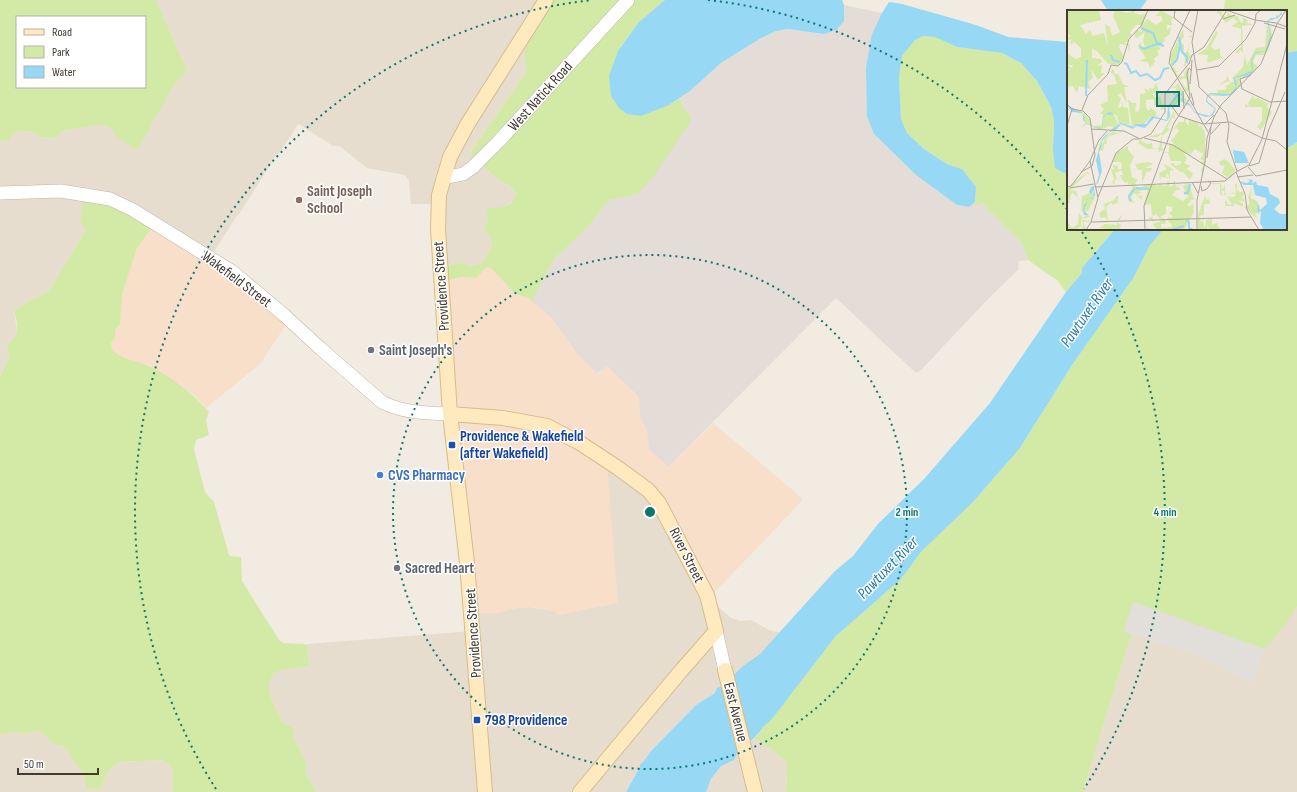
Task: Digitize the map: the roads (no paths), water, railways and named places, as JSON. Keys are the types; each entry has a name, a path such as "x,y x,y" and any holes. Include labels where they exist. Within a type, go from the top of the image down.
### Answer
{"main road":[{"name":"Providence Street","path":"486,792 467,563 450,414 438,229 439,195 450,157 467,125 546,0"},
{"name":"River Street","path":"450,414 503,418 547,426 580,443 648,490 659,503 708,595 716,632"},
{"path":"580,792 680,672 716,632"},
{"name":"East Avenue","path":"725,670 755,792"}],"street":[{"name":"West Natick Road","path":"443,178 462,174 473,167 499,142 628,0"},
{"name":"Wakefield Street","path":"0,193 61,191 110,199 133,210 233,272 382,402 393,408 409,411 450,414"},
{"name":"East Avenue","path":"716,632 725,670"}],"water":[{"path":"665,0 842,0 844,5 844,21 836,30 824,34 788,29 776,31 761,38 721,63 690,91 669,105 641,116 627,114 619,108 611,96 609,76 618,51 639,22"},
{"path":"1101,0 1147,0 1140,10 1107,10"},
{"path":"889,2 902,4 976,25 1008,37 1067,42 1067,172 1064,173 1055,168 1053,150 1054,120 1051,107 1037,81 1021,63 1002,53 957,47 935,37 923,36 915,40 902,56 899,78 901,119 907,133 924,149 947,164 962,169 976,187 975,202 969,207 957,205 916,175 874,134 867,116 866,68 872,34"},
{"path":"1297,51 1297,142 1287,148 1287,53"},
{"name":"Pawtuxet River","path":"1114,230 1163,230 1150,245 1134,277 1072,365 1020,448 973,502 921,552 901,579 835,637 772,719 754,738 738,751 734,760 721,766 711,779 706,792 626,792 640,767 640,764 652,750 696,705 715,693 717,688 722,686 743,666 760,654 834,572 853,556 878,524 924,479 990,403 1066,292 1082,273 1082,268"}],"place":[{"name":"Saint Joseph School","path":"299,200"},
{"name":"Saint Joseph's","path":"371,350"},
{"name":"Providence & Wakefield (after Wakefield)","path":"452,445"},
{"name":"CVS Pharmacy","path":"380,475"},
{"name":"Sacred Heart","path":"397,568"},
{"name":"798 Providence","path":"477,720"}]}
